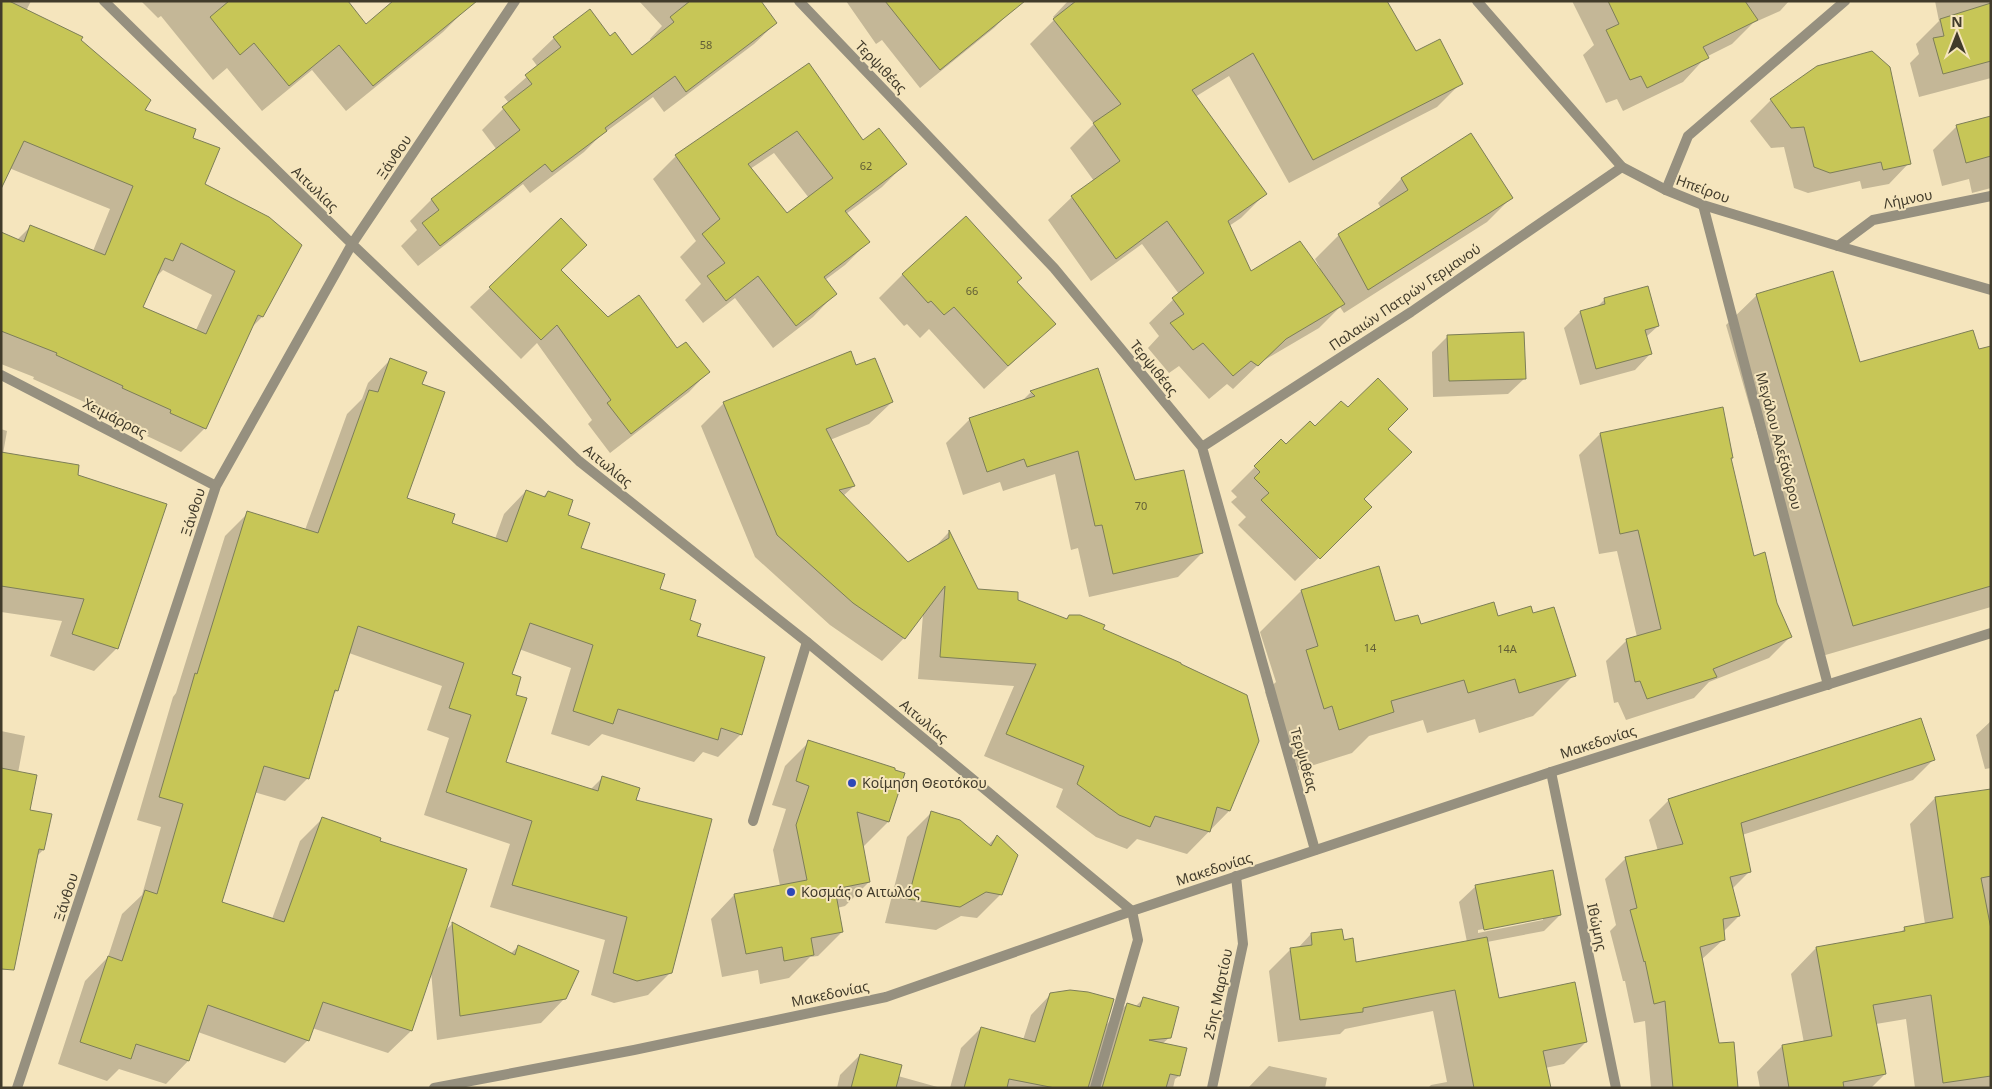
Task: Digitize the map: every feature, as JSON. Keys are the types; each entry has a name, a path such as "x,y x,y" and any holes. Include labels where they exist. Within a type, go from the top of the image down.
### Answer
{"street":[{"name":"Αιτωλίας","path":"104,1 352,244 579,460 807,642 1132,911"},
{"name":"Ξάνθου","path":"17,1088 216,486 352,244 515,1"},
{"name":"Τερψιθέας","path":"799,1 1054,268 1202,447 1315,850"},
{"name":"Ηπείρου","path":"1477,1 1622,167 1666,190 1703,205 1991,290"},
{"path":"1666,190 1688,136 1845,1"},
{"name":"Παλαιών Πατρών Γερμανού","path":"1202,447 1411,312 1622,167"},
{"name":"Λήμνου","path":"1838,246 1873,220 1991,196"},
{"name":"Μεγάλου Αλεξάνδρου","path":"1703,205 1828,684"},
{"name":"Χειμάρρας","path":"1,375 216,486"},
{"name":"Μακεδονίας","path":"434,1088 634,1050 886,997 1132,911 1551,772 1991,633"},
{"path":"753,821 807,642"},
{"name":"Ιθώμης","path":"1551,772 1616,1088"},
{"name":"25ης Μαρτίου","path":"1212,1088 1243,944 1236,876"},
{"path":"1095,1088 1138,940 1132,911"}],"building":[{"path":"1,1 9,1 83,37 81,40 151,100 145,110 196,129 193,138 220,148 205,184 269,217 302,245 263,317 258,315 206,429 170,413 171,410 122,388 123,386 56,355 57,353 1,331 1,232 24,242 30,225 105,255 133,186 24,141 1,189","holes":["181,243 235,271 206,334 143,307 165,258 173,261"]},
{"path":"229,1 348,1 366,24 393,1 477,1 373,86 339,45 289,86 254,43 240,55 210,17"},
{"path":"690,1 761,1 777,23 686,92 675,76 605,128 607,131 552,172 545,164 440,246 422,223 439,210 431,199 520,130 502,107 532,84 525,75 561,47 553,37 590,9 610,36 615,32 632,55 674,22 670,17"},
{"path":"885,1 1025,1 940,70"},
{"path":"1076,1 1387,1 1416,51 1440,39 1463,84 1313,160 1253,53 1192,90 1267,194 1228,221 1251,271 1300,241 1345,304 1286,339 1258,366 1251,361 1233,376 1203,343 1193,350 1170,323 1184,314 1172,298 1204,273 1167,221 1116,259 1071,196 1120,161 1093,123 1121,104 1053,19"},
{"path":"1608,1 1745,1 1758,20 1703,47 1709,58 1647,88 1641,76 1630,80 1606,30 1619,24"},
{"path":"1991,3 1991,61 1943,74 1933,38 1944,36 1940,19"},
{"path":"1872,51 1890,67 1911,164 1883,170 1881,162 1830,173 1814,167 1804,127 1791,128 1770,99 1817,66"},
{"path":"809,63 863,140 879,128 907,164 845,211 870,242 824,277 837,294 796,326 758,276 726,301 707,276 725,263 702,234 720,219 675,155","holes":["797,131 833,178 787,213 748,164"]},
{"path":"1991,116 1991,156 1966,163 1956,125"},
{"path":"1471,133 1513,198 1368,290 1338,234 1408,190 1401,178"},
{"path":"966,216 1022,278 1017,282 1056,324 1008,366 954,307 944,315 931,301 928,303 902,274"},
{"path":"561,218 587,245 561,270 608,317 639,295 677,348 686,342 710,372 631,434 607,403 611,400 557,325 541,340 489,287"},
{"path":"1833,271 1860,362 1973,330 1979,349 1991,346 1991,586 1853,626 1756,294"},
{"path":"1648,286 1659,326 1645,330 1652,354 1596,369 1580,311 1605,304 1604,298"},
{"path":"1524,332 1526,379 1449,381 1447,335"},
{"path":"851,351 856,365 875,358 893,402 826,429 855,486 839,490 908,562 949,538 949,530 978,589 1018,592 1018,600 1067,619 1069,615 1080,615 1105,625 1103,629 1181,663 1247,695 1259,741 1230,811 1217,807 1210,832 1155,816 1150,827 1119,815 1077,784 1084,766 1006,734 1036,664 940,657 945,586 905,639 853,603 777,535 723,402"},
{"path":"390,358 427,372 422,384 445,392 407,498 455,514 452,523 507,542 526,490 545,497 548,491 573,500 568,515 590,523 581,548 665,574 660,589 696,600 690,620 701,624 697,636 765,657 742,735 721,728 718,740 618,709 613,724 573,711 593,645 530,623 512,674 521,677 516,695 527,698 506,762 598,791 602,776 640,788 636,800 712,819 672,973 637,981 613,973 627,917 512,885 532,821 446,792 471,715 449,708 464,663 358,626 338,691 335,690 309,779 264,766 222,902 284,922 322,817 381,838 380,841 467,869 412,1031 323,1002 309,1041 208,1005 189,1061 136,1044 131,1059 80,1042 108,956 122,961 145,890 157,894 183,804 159,797 195,673 197,674 247,511 318,533 369,390 378,392"},
{"path":"1098,368 1135,480 1184,470 1203,553 1113,574 1102,525 1095,526 1078,451 1027,467 1024,459 987,472 969,418 1035,396 1030,391"},
{"path":"1378,378 1408,409 1388,429 1412,452 1364,499 1372,507 1320,559 1261,500 1269,493 1254,478 1260,472 1254,466 1281,439 1286,444 1310,421 1315,426 1341,401 1348,407"},
{"path":"1723,407 1733,458 1731,458 1754,556 1765,552 1777,603 1792,637 1713,669 1717,677 1647,699 1640,681 1635,682 1626,639 1661,629 1638,530 1620,534 1600,433"},
{"path":"1,452 79,465 78,475 167,504 118,649 72,634 84,599 1,586"},
{"path":"1379,566 1395,621 1418,615 1421,624 1494,602 1498,616 1531,606 1533,613 1554,607 1576,676 1519,693 1515,679 1468,693 1464,680 1391,701 1394,712 1339,730 1332,706 1324,709 1306,650 1318,646 1301,590"},
{"path":"1921,718 1935,760 1741,823 1751,872 1730,877 1740,916 1723,919 1725,940 1700,947 1719,1043 1734,1042 1738,1088 1673,1088 1665,1001 1654,1004 1645,961 1630,910 1637,908 1625,857 1683,844 1668,799"},
{"path":"808,740 895,768 895,770 905,773 889,822 857,812 870,882 835,889 843,932 811,938 814,955 784,961 782,947 746,954 734,894 807,880 796,825 809,786 796,781"},
{"path":"1,768 37,775 30,810 52,814 44,850 39,849 14,970 1,969"},
{"path":"1991,789 1991,876 1981,878 1991,929 1991,1076 1943,1083 1931,995 1873,1005 1886,1074 1843,1082 1844,1088 1789,1088 1782,1045 1832,1036 1816,947 1905,931 1904,927 1953,918 1935,797"},
{"path":"931,811 960,820 991,846 997,835 1018,855 1002,895 986,892 960,907 908,899"},
{"path":"1553,870 1561,915 1484,930 1475,885"},
{"path":"452,922 515,955 518,945 579,971 566,999 460,1016"},
{"path":"1342,929 1344,940 1353,938 1356,962 1487,937 1499,998 1575,982 1587,1042 1543,1051 1551,1088 1474,1088 1455,990 1363,1008 1363,1012 1300,1020 1290,948 1312,945 1311,933"},
{"path":"1070,990 1088,992 1114,999 1088,1088 1055,1088 1009,1079 1007,1088 964,1088 981,1027 1035,1042 1050,993"},
{"path":"1143,997 1179,1007 1171,1038 1149,1040 1187,1048 1180,1076 1170,1074 1166,1088 1102,1088 1127,1003 1140,1007"},
{"path":"860,1054 902,1065 896,1088 851,1088"}],"place":[{"name":"Κοίμηση Θεοτόκου","path":"852,783"},
{"name":"Κοσμάς ο Αιτωλός","path":"791,892"}]}
